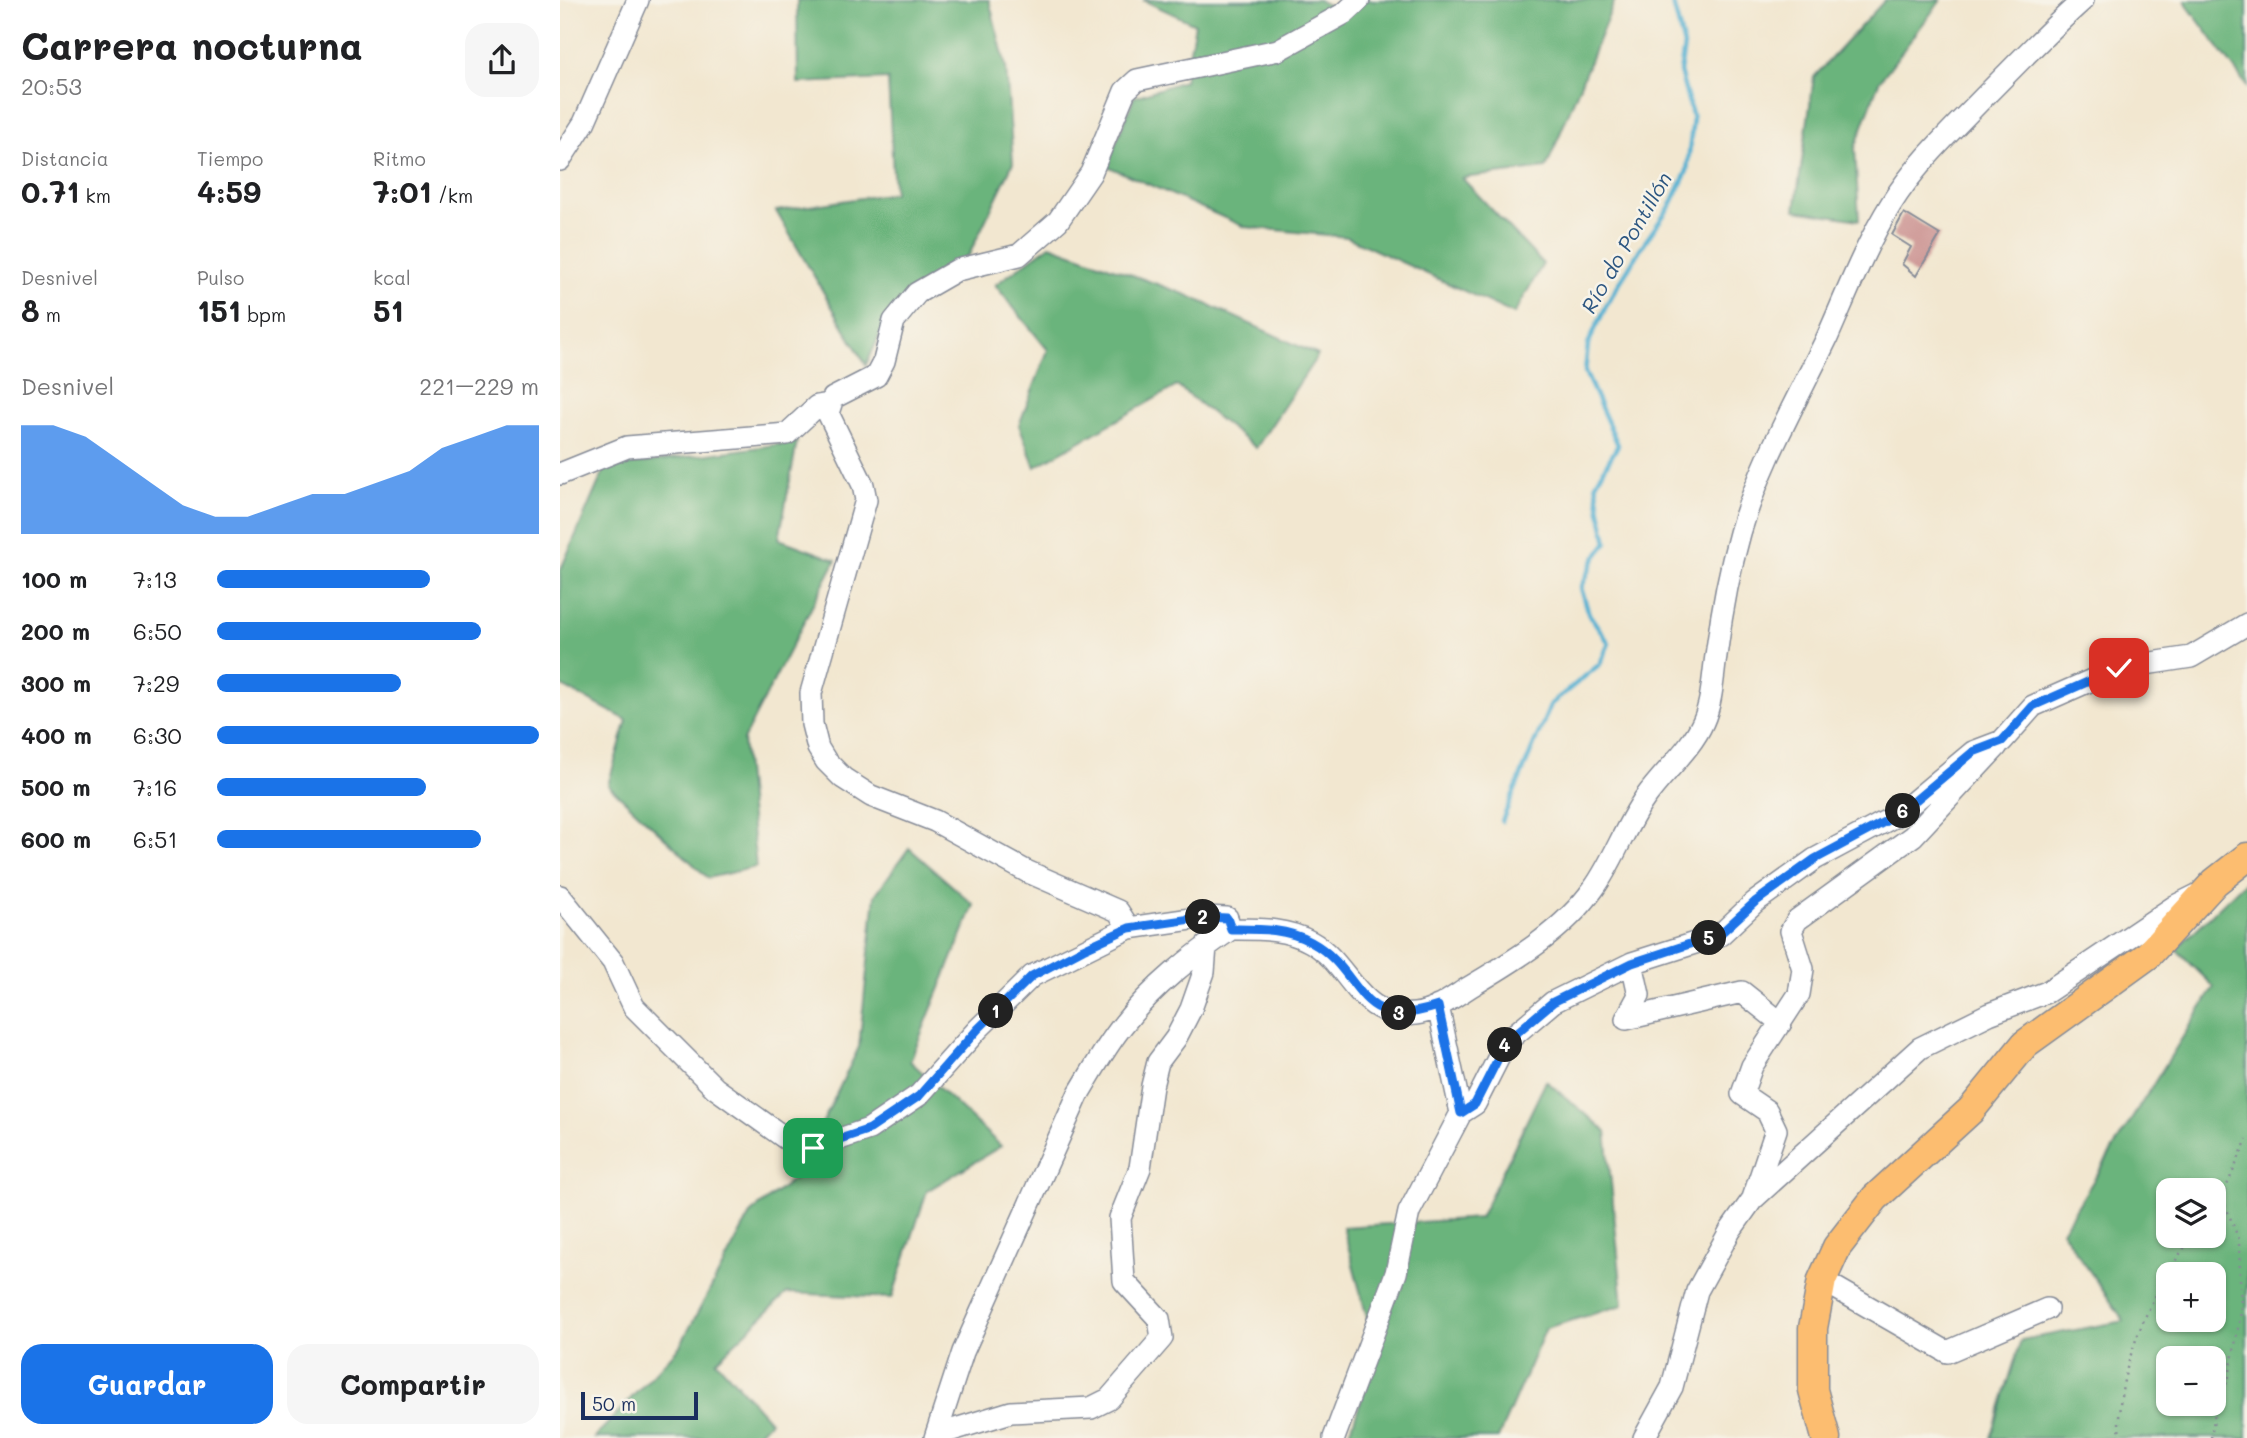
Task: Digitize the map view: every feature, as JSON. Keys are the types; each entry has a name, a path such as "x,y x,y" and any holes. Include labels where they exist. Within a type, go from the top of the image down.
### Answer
{"main road":[{"path":"1826,1438 1812,1390 1813,1328 1822,1280 1838,1247 1875,1198 1971,1110 2025,1044 2147,956 2208,890 2247,856"}],"street":[{"path":"560,160 584,123 638,0"},
{"path":"1129,928 1118,911 1026,871 935,821 871,796 843,778 826,761 818,748 812,724 811,693 866,500 863,485 828,413 829,407 834,398 842,392 876,376 884,360 894,321 917,293 957,270 1019,255 1058,221 1091,173 1125,91 1138,79 1278,50 1345,13 1359,0"},
{"path":"936,1437 963,1352 1079,1093 1124,1023 1175,972 1206,946 1231,929 1282,931 1311,942 1334,960 1359,993 1371,1004 1389,1012 1415,1014 1438,1006 1520,956 1576,911 1597,885 1622,835 1646,796 1690,744 1704,720 1726,586 1745,518 1763,469 1891,203 1921,164 2048,32 2083,0"},
{"path":"560,474 627,447 787,434 817,406 829,407"},
{"path":"1752,1200 1776,1130 1768,1111 1742,1094 1752,1066 1799,994 1803,969 1791,931 1797,920 1913,836 2033,706 2119,668 2191,657 2247,624"},
{"path":"1334,1438 1396,1273 1409,1212 1461,1113 1475,1104 1507,1041 1553,1002 1632,963 1720,934 1755,902 1815,859 1899,814 1973,752 2002,741"},
{"path":"1644,1438 1672,1387 1697,1291 1730,1231 1752,1200 1920,1048 1989,1014 2047,992 2175,906 2208,890"},
{"path":"560,896 613,962 634,1007 715,1088 792,1143 813,1148 870,1129 919,1096 978,1029 1032,976 1083,949 1129,928 1205,917 1227,918 1231,929"},
{"path":"936,1437 1011,1412 1091,1408 1108,1399 1162,1338 1159,1319 1124,1281 1120,1218 1140,1168 1158,1062 1176,1038 1191,1009 1204,972 1206,946"},
{"path":"1632,963 1639,995 1626,1018 1742,992 1781,1023"},
{"path":"1438,1006 1461,1113"},
{"path":"1822,1280 1947,1352 2047,1309"}],"path":[{"path":"2226,1188 2247,1139"},
{"path":"2211,1438 2215,1413 2229,1377 2241,1312 2239,1240 2226,1207"},
{"path":"2120,1438 2118,1424 2125,1378 2143,1321 2184,1248"}],"green space":[{"path":"797,0 989,0 1006,67 1013,163 969,255 892,308 866,365 776,211 894,193 888,79 798,83"},
{"path":"1143,0 1318,0 1332,7 1345,0 1615,0 1546,168 1462,178 1543,264 1514,314 1347,237 1245,227 1107,166 1134,97 1184,81 1195,24"},
{"path":"1885,0 1941,0 1879,82 1855,148 1859,220 1795,210 1814,77"},
{"path":"2185,0 2247,0 2247,86 2189,8"},
{"path":"1050,245 1187,295 1318,355 1256,448 1177,386 1035,467 1019,425 1048,350 995,285"},
{"path":"797,442 779,539 836,560 743,740 756,867 708,878 608,785 627,720 560,685 560,571 605,468"},
{"path":"909,848 974,905 910,1061 1001,1146 927,1191 892,1298 787,1293 716,1361 770,1421 754,1438 594,1438 680,1346 751,1213 797,1176 859,1047 875,895"},
{"path":"2247,880 2247,1438 1991,1438 2021,1340 2124,1321 2062,1231 2214,987 2176,949"},
{"path":"1546,1081 1606,1131 1623,1305 1546,1328 1498,1438 1348,1438 1377,1355 1343,1227 1480,1218"}],"building":[{"path":"1904,213 1940,235 1916,276 1902,264 1911,247 1892,235"}],"waterway":[{"name":"Río do Pontillón","path":"1502,821 1551,704 1600,664 1609,643 1589,614 1581,588 1595,558 1607,542 1596,483 1618,445 1585,372 1588,344 1608,302 1671,205 1687,171 1693,118 1680,72 1684,46 1672,0"}],"route":[{"path":"813,1148 870,1129 919,1096 978,1029 1032,976 1129,928 1205,917 1227,918 1231,929 1282,931 1311,942 1334,960 1359,993 1371,1004 1389,1012 1415,1014 1438,1006 1461,1113 1475,1104 1507,1041 1553,1002 1632,963 1720,934 1755,902 1815,859 1899,814 1973,752 2002,741 2033,706 2119,668"}]}
